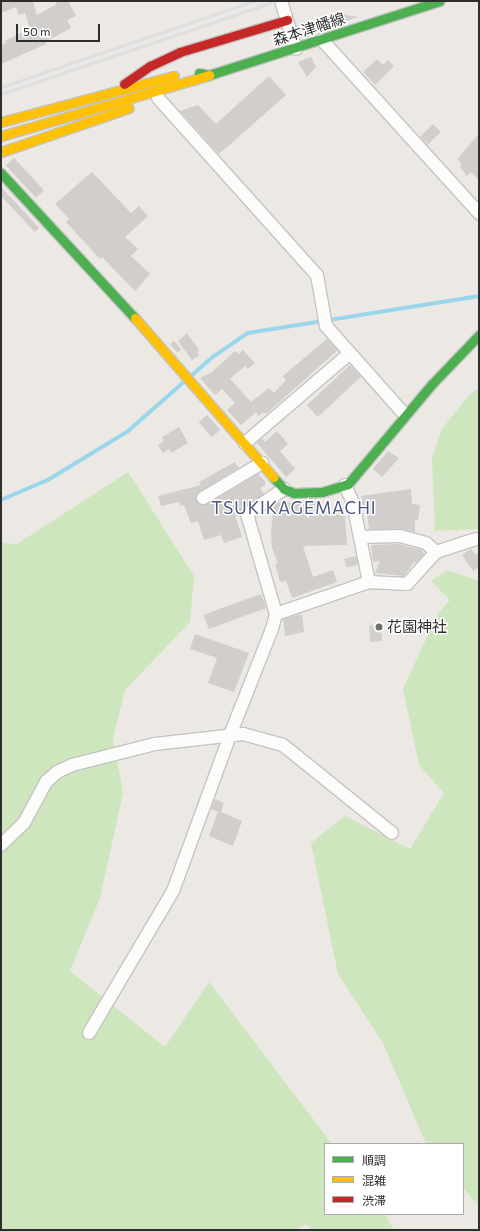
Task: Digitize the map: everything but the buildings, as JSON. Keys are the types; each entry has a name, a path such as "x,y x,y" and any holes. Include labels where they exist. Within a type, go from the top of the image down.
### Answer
{"main road":[{"name":"森本津幡線","path":"1,152 199,85 209,75 296,49 439,1"},
{"path":"114,90 150,66 180,52 287,20"},
{"name":"森本津幡線","path":"1,122 114,90 194,71 209,75"},
{"path":"1,136 209,75"},
{"path":"1,173 188,379 284,489 294,493 322,492 345,485 405,415 479,335"}],"street":[{"path":"281,1 296,49"},
{"path":"322,40 479,213"},
{"path":"158,98 317,275 324,320 349,354 405,415"},
{"path":"245,443 349,354"},
{"path":"203,498 262,463"},
{"path":"345,485 353,503 369,582"},
{"path":"90,1033 173,892 276,614 246,514 284,489"},
{"path":"360,538 400,536 426,543 436,552"},
{"path":"276,614 369,582 407,584 436,552 476,539"},
{"path":"1,845 24,823 46,782 57,772 72,765 155,744 243,734 284,745 392,833"}],"green space":[{"path":"479,388 479,529 435,531 432,457 442,429 468,396"},
{"path":"128,472 194,576 190,622 125,690 113,738 123,793 100,898 70,971 165,1047 209,982 331,1143 324,1143 324,1215 386,1215 394,1230 312,1230 306,1224 296,1230 1,1230 1,543 17,544"},
{"path":"447,570 479,581 479,1206 464,1189 464,1143 426,1143 383,1043 338,974 311,843 345,816 410,849 444,793 419,765 403,689 437,615 450,600 431,581"}],"waterway":[{"path":"191,376 213,357 248,333 479,296"},
{"path":"1,500 48,480 127,432 185,381"}],"railway":[{"path":"1,87 254,1"},
{"path":"1,94 276,1"}],"traffic: fast":[{"path":"199,73 209,75 439,1"},
{"path":"1,173 135,318"},
{"path":"273,477 284,489 294,493 322,492 348,484 432,384 479,335"}],"traffic: slow":[{"path":"1,136 209,75"},
{"path":"1,122 174,76"},
{"path":"1,152 129,108"},
{"path":"135,318 273,477"}],"traffic: jam":[{"path":"124,84 150,66 180,52 287,20"}],"place":[{"name":"花園神社","path":"379,627"}],"district":[{"name":"TSUKIKAGEMACHI","path":"294,508"}]}
